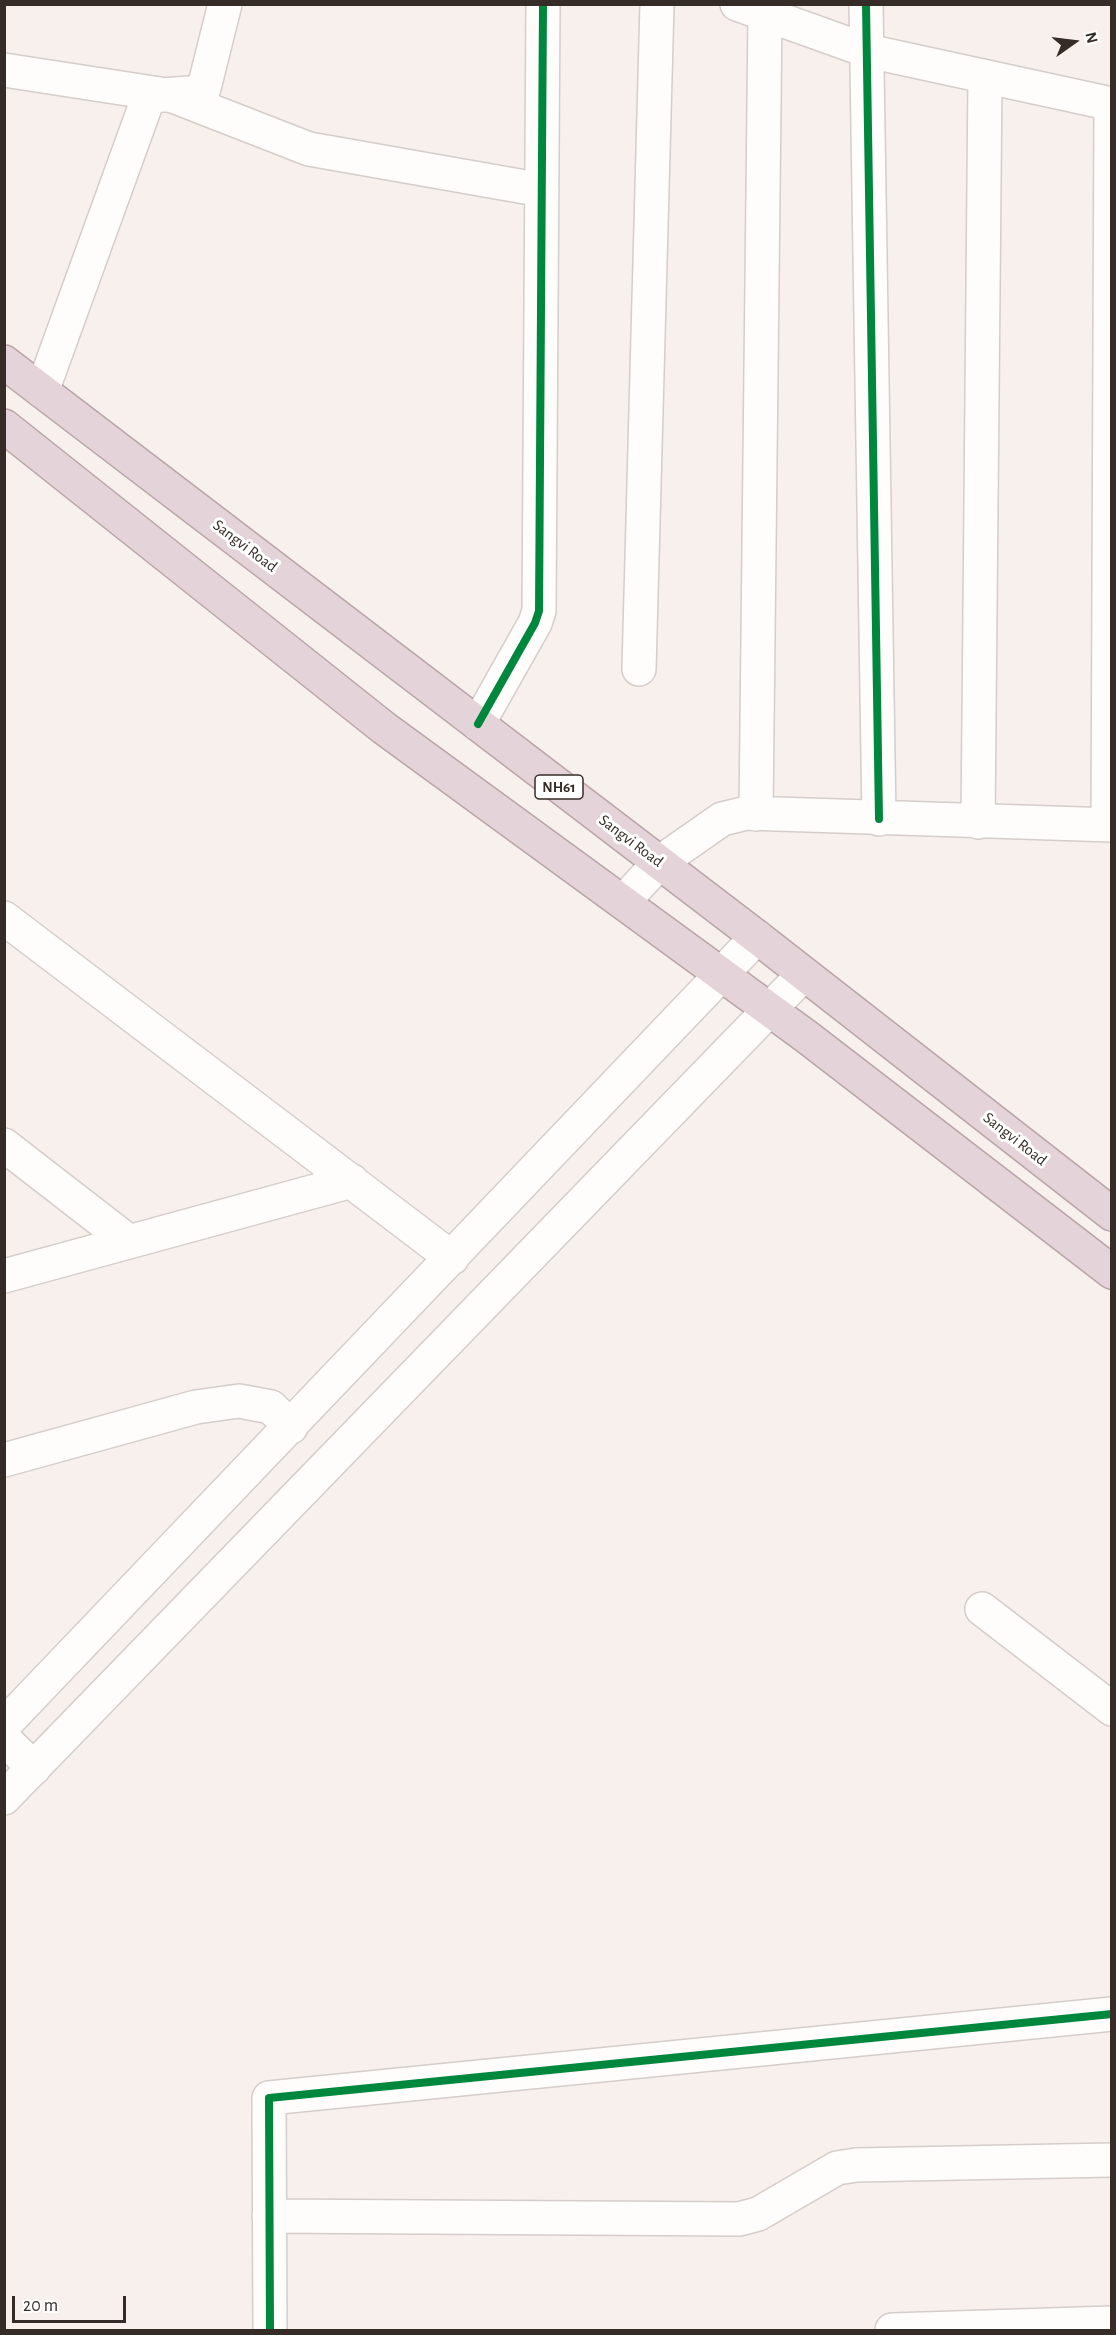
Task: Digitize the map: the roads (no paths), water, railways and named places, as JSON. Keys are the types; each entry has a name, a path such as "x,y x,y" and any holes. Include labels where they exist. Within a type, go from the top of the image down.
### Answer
{"highway":[{"name":"Sangvi Road","path":"4,362 757,937 1112,1214"},
{"path":"4,426 384,728 768,1009 1112,1272"}],"street":[{"path":"42,391 149,96 203,92 225,4"},
{"path":"478,724 535,623 539,611 543,4"},
{"path":"639,669 657,4"},
{"path":"866,4 879,819"},
{"path":"623,902 659,863 722,819 747,813 756,814 879,819 1109,825 1111,104 868,51 751,10 756,814"},
{"path":"4,70 173,96 309,149 542,190"},
{"path":"978,822 986,77"},
{"path":"4,918 452,1258"},
{"path":"4,1725 757,937"},
{"path":"4,1798 804,974"},
{"path":"4,1145 128,1241"},
{"path":"4,1276 352,1181"},
{"path":"4,1460 196,1407 239,1401 271,1407 291,1427"},
{"path":"982,1609 1112,1709"},
{"path":"4,1739 34,1768"},
{"path":"270,2331 269,2098 1112,2014"},
{"path":"269,2216 739,2219 758,2214 837,2168 856,2165 1112,2160"},
{"path":"892,2331 1112,2324"}]}
